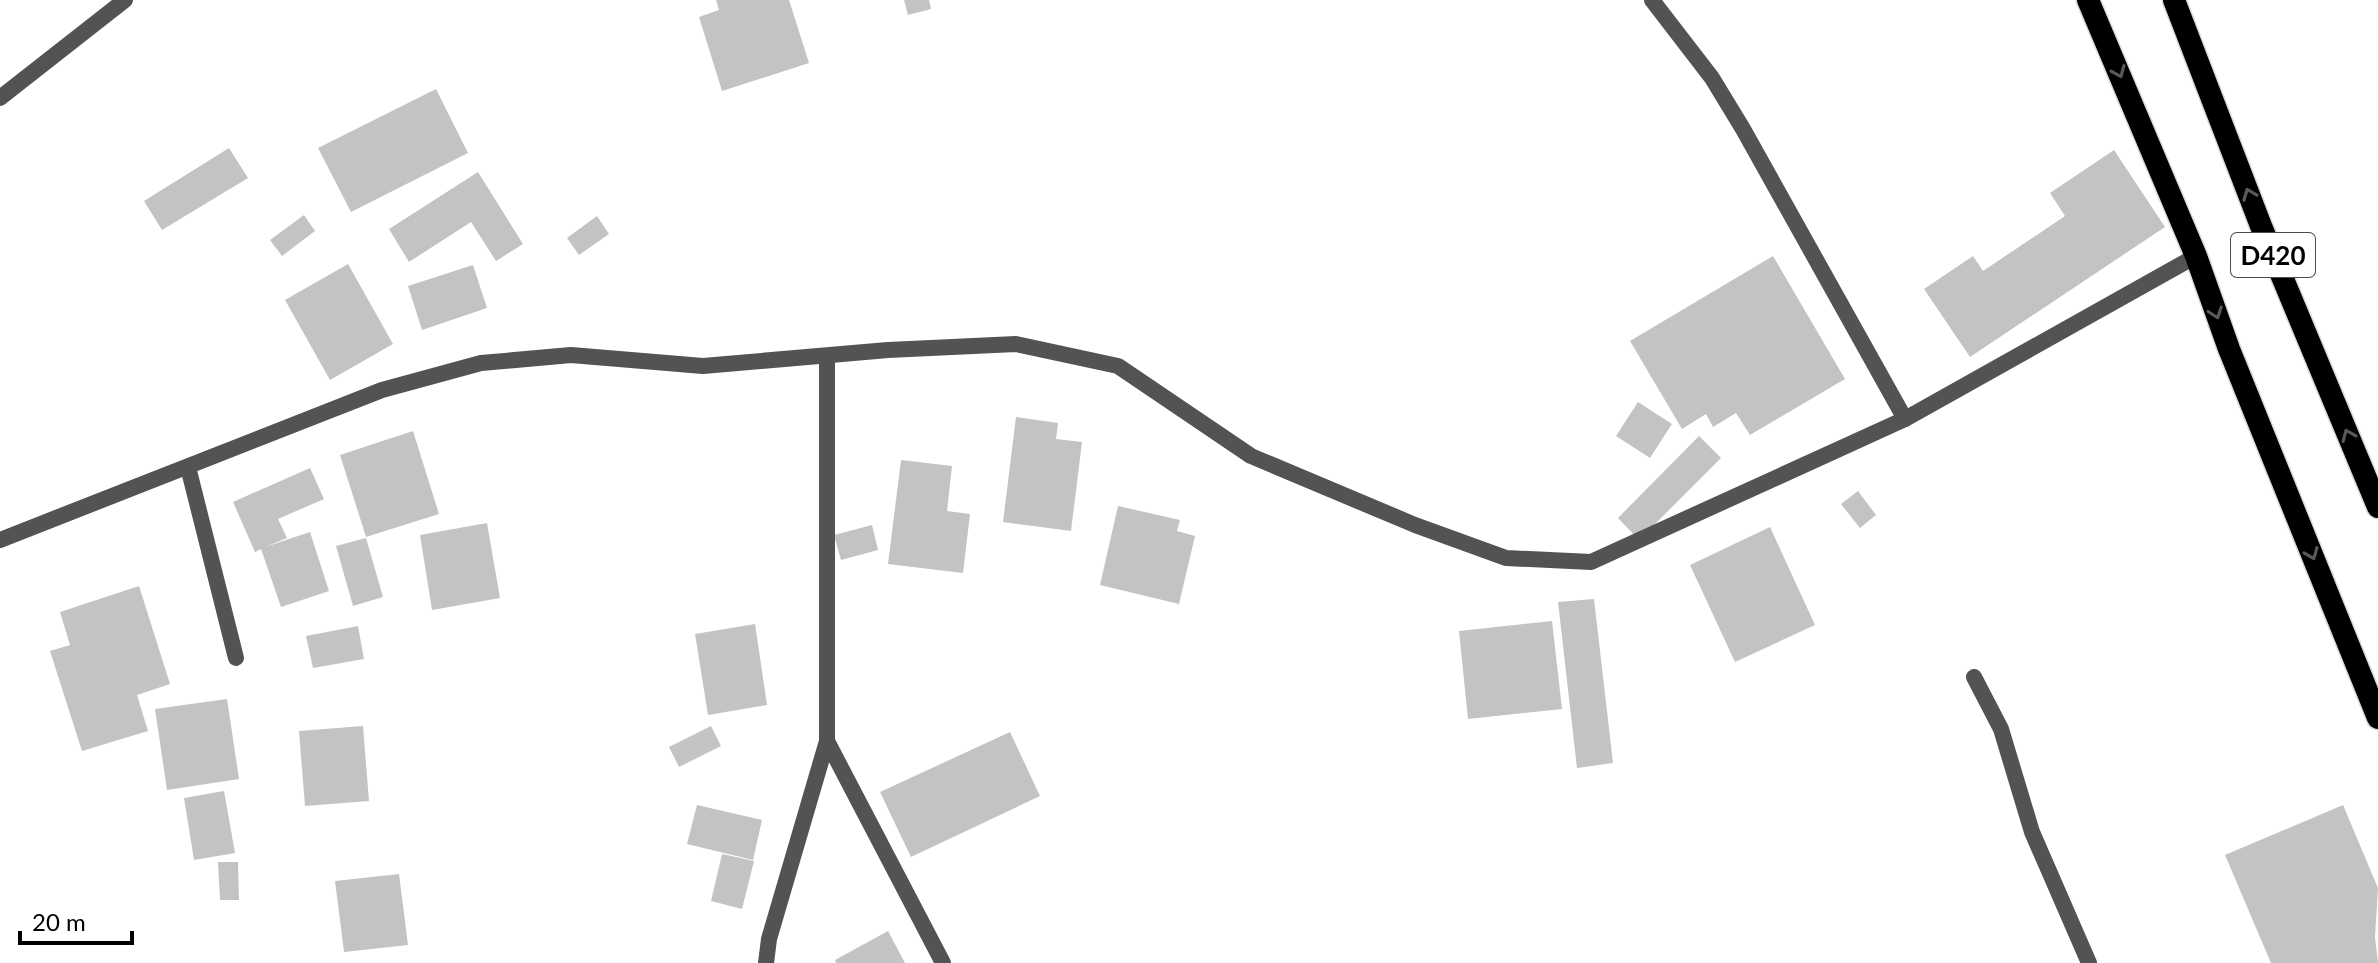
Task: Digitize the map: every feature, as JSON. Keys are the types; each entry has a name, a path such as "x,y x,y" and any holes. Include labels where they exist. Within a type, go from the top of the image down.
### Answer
{"highway":[{"path":"2088,0 2196,256 2229,349 2378,718"},
{"name":"D420","path":"2174,0 2261,226 2378,507"}],"street":[{"path":"0,98 125,0"},
{"path":"1652,0 1712,78 1743,129 1905,419"},
{"path":"0,540 382,390 481,363 571,355 703,366 1016,344 1118,366 1251,456 1415,525 1506,558 1591,562 1905,419 2196,256"},
{"path":"766,963 769,939 827,741 827,356"},
{"path":"188,467 236,658"},
{"path":"1974,677 2001,729 2032,832 2089,963"},
{"path":"827,741 943,963"}],"building":[{"path":"716,0 789,0 809,63 722,91 699,17 719,10"},
{"path":"904,0 929,0 931,9 908,15"},
{"path":"436,89 468,153 351,212 318,148"},
{"path":"229,148 248,178 162,230 144,201"},
{"path":"2114,150 2165,227 1970,357 1924,289 1973,256 1983,271 2065,216 2050,193"},
{"path":"478,172 523,244 496,261 471,222 409,262 389,229"},
{"path":"304,215 315,231 282,256 270,240"},
{"path":"597,216 609,234 579,255 567,238"},
{"path":"1773,256 1845,379 1750,435 1736,413 1713,427 1706,414 1682,429 1630,341"},
{"path":"348,264 393,344 330,380 285,300"},
{"path":"473,265 487,308 422,330 408,286"},
{"path":"1638,402 1672,424 1650,458 1616,436"},
{"path":"1016,417 1058,423 1056,439 1082,442 1071,531 1003,522"},
{"path":"413,431 439,514 366,537 340,455"},
{"path":"1699,436 1721,458 1639,540 1618,518"},
{"path":"901,460 952,466 947,511 970,514 963,573 888,564"},
{"path":"310,468 324,499 278,519 287,538 265,547 310,532 329,591 281,607 261,549 255,552 233,502"},
{"path":"1858,491 1876,515 1860,528 1841,504"},
{"path":"1118,506 1180,520 1177,531 1195,536 1179,604 1100,585"},
{"path":"487,523 500,598 432,610 420,535"},
{"path":"872,525 878,550 841,560 834,535"},
{"path":"1770,527 1815,625 1735,662 1690,565"},
{"path":"366,538 383,597 353,606 336,546"},
{"path":"139,586 170,684 137,695 148,731 82,751 50,651 70,645 60,612"},
{"path":"1594,599 1613,763 1577,768 1558,602"},
{"path":"1552,621 1562,709 1468,719 1459,631"},
{"path":"755,624 767,705 708,715 695,634"},
{"path":"358,626 364,659 313,668 306,636"},
{"path":"227,699 239,779 167,790 155,709"},
{"path":"363,726 369,801 305,806 299,731"},
{"path":"711,726 721,746 679,767 669,747"},
{"path":"1010,732 1040,796 911,857 880,792"},
{"path":"224,791 235,853 194,860 184,798"},
{"path":"697,805 762,820 753,860 687,844"},
{"path":"2343,805 2378,888 2375,937 2378,963 2271,963 2225,855"},
{"path":"722,854 754,861 742,909 711,901"},
{"path":"218,862 238,862 239,900 220,900"},
{"path":"399,874 408,945 344,952 335,881"},
{"path":"888,931 905,963 836,963 835,960"}]}
